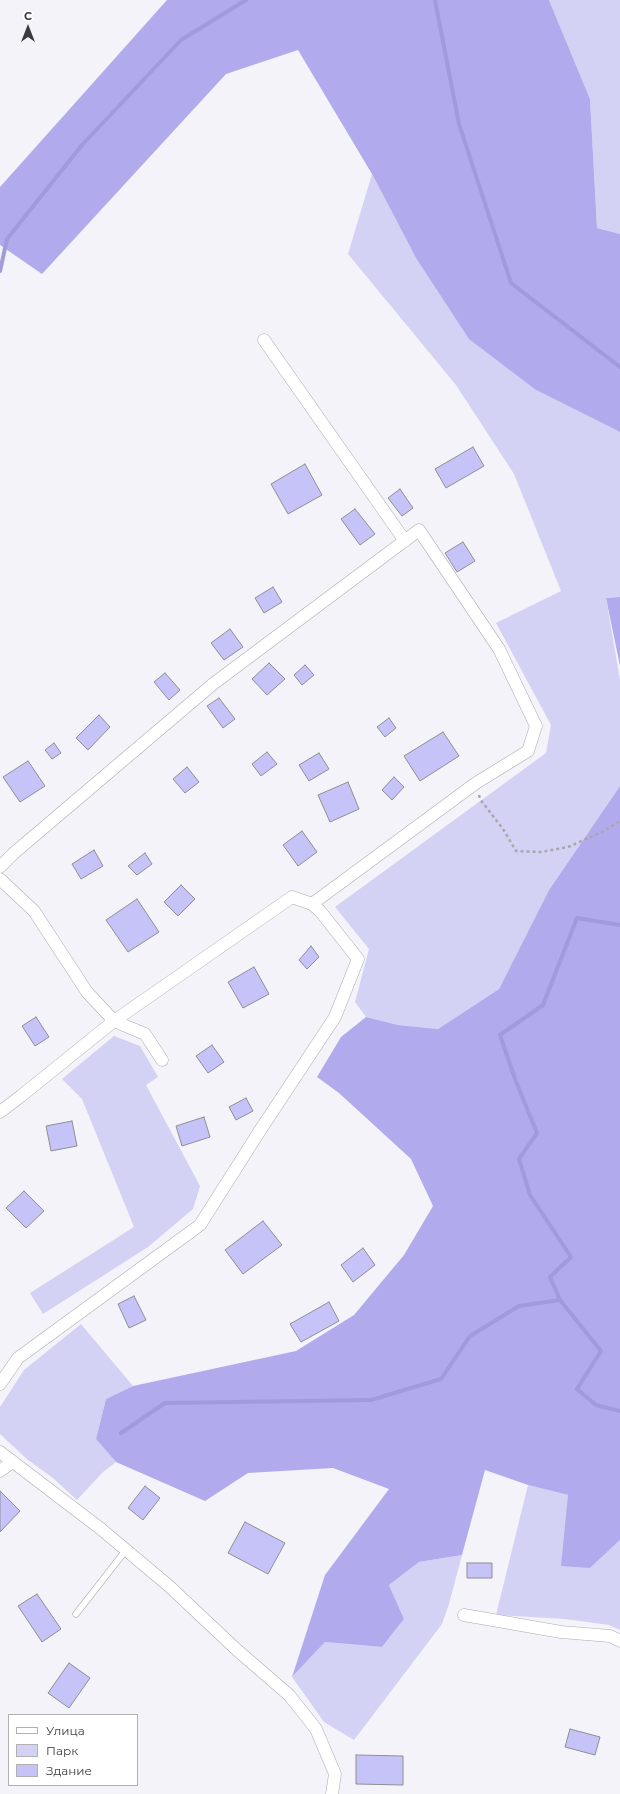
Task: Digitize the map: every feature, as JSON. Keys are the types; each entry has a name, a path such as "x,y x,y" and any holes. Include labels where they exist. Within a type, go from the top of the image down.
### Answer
{"street":[{"path":"264,340 405,541"},
{"path":"0,867 14,853 213,684 419,530 499,649 536,726 528,750 476,783 312,904"},
{"path":"0,879 34,910 87,992 114,1021 145,1034 162,1060"},
{"path":"0,1112 22,1096 114,1021 292,897 312,904 320,911 358,959 335,1018 258,1132 200,1225 18,1358 0,1384"},
{"path":"0,1452 100,1529 169,1586 237,1650 289,1695 316,1729 335,1774 332,1794"},
{"path":"0,1470 12,1462"},
{"path":"464,1615 562,1632 610,1636 620,1641"}],"lane":[{"path":"76,1614 126,1550"}],"path":[{"path":"476,783 480,799 503,829 516,851 541,852 568,846 602,832 620,821"}],"green space":[{"path":"549,0 620,0 620,234 597,228 590,99"},
{"path":"372,174 416,258 536,390 620,432 620,597 606,598 620,680 620,786 549,890 499,989 438,1029 398,1025 366,1017 355,1002 369,949 335,907 546,753 551,725 496,623 561,591 514,474 456,385 348,254"},
{"path":"114,1036 140,1046 158,1077 146,1085 200,1186 193,1209 148,1247 43,1314 30,1293 134,1227 82,1099 62,1079"},
{"path":"81,1324 133,1386 106,1399 96,1439 116,1462 103,1472 77,1500 53,1478 28,1460 0,1434 0,1407 24,1370"},
{"path":"528,1485 568,1495 590,1568 620,1540 620,1630 609,1625 565,1619 496,1615"},
{"path":"462,1555 442,1624 354,1740 324,1722 292,1677 325,1642 382,1647 404,1619 389,1585 419,1562"}],"shaded area":[{"path":"167,0 549,0 590,99 597,228 620,234 620,432 536,390 469,339 416,258 372,174 298,50 226,74 42,274 0,245 0,187"},
{"path":"620,597 620,666 606,598"},
{"path":"620,786 620,1540 590,1568 561,1566 568,1495 528,1485 485,1470 462,1555 419,1562 389,1585 404,1619 382,1647 325,1642 292,1677 325,1575 389,1489 333,1468 248,1473 205,1501 116,1462 96,1439 106,1399 133,1386 296,1351 354,1315 404,1255 433,1206 411,1159 339,1093 317,1077 341,1037 366,1017 398,1025 438,1029 499,989 549,890"}],"building":[{"path":"473,447 484,466 446,488 435,469"},
{"path":"305,464 322,495 288,514 271,484"},
{"path":"400,489 413,508 402,516 388,498"},
{"path":"355,509 375,534 360,545 341,519"},
{"path":"463,542 475,561 457,572 445,553"},
{"path":"273,587 282,602 264,613 255,598"},
{"path":"230,629 243,647 224,660 211,643"},
{"path":"269,663 285,679 267,695 252,679"},
{"path":"305,665 314,675 302,685 294,675"},
{"path":"165,673 180,690 169,700 154,682"},
{"path":"219,698 235,719 223,728 207,706"},
{"path":"99,715 110,727 88,750 76,738"},
{"path":"389,718 396,728 385,737 377,727"},
{"path":"443,732 459,756 420,781 404,756"},
{"path":"54,743 61,753 52,759 45,750"},
{"path":"267,752 277,764 261,776 252,764"},
{"path":"319,753 329,769 309,781 299,765"},
{"path":"28,761 45,786 20,802 3,777"},
{"path":"187,767 199,782 185,793 173,779"},
{"path":"394,777 404,787 392,800 382,790"},
{"path":"348,782 359,809 330,822 318,795"},
{"path":"302,831 317,852 298,866 283,845"},
{"path":"94,850 103,866 81,879 72,864"},
{"path":"145,853 152,864 137,875 128,866"},
{"path":"181,885 195,899 178,916 164,902"},
{"path":"137,899 159,932 128,952 106,920"},
{"path":"311,946 319,957 307,969 299,960"},
{"path":"254,967 269,994 243,1008 228,982"},
{"path":"36,1017 49,1037 35,1046 22,1026"},
{"path":"212,1045 224,1062 208,1073 196,1056"},
{"path":"246,1098 253,1111 236,1120 229,1107"},
{"path":"204,1117 210,1137 182,1146 176,1126"},
{"path":"72,1121 77,1146 51,1151 46,1126"},
{"path":"24,1191 44,1211 26,1228 6,1208"},
{"path":"263,1221 282,1245 243,1274 225,1250"},
{"path":"363,1248 375,1265 353,1282 341,1265"},
{"path":"134,1296 146,1320 129,1328 118,1304"},
{"path":"329,1302 339,1321 301,1342 290,1324"},
{"path":"145,1486 160,1498 143,1520 128,1508"},
{"path":"0,1491 20,1511 0,1532"},
{"path":"245,1522 285,1543 268,1574 228,1553"},
{"path":"467,1563 492,1563 492,1578 467,1578"},
{"path":"37,1594 61,1629 42,1642 18,1606"},
{"path":"69,1663 90,1678 69,1708 48,1693"},
{"path":"570,1729 600,1737 595,1755 565,1747"},
{"path":"356,1755 403,1756 403,1785 356,1784"}],"waterway":[{"path":"0,271 7,239 82,145 181,40 246,0"},
{"path":"435,0 459,124 511,283 620,367"},
{"path":"620,925 577,918 543,1005 500,1035 515,1079 537,1133 519,1159 530,1195 571,1257 550,1277 560,1300 601,1351 577,1389 596,1405 620,1411"},
{"path":"121,1433 165,1403 371,1400 441,1379 470,1336 519,1306 560,1300"}]}
